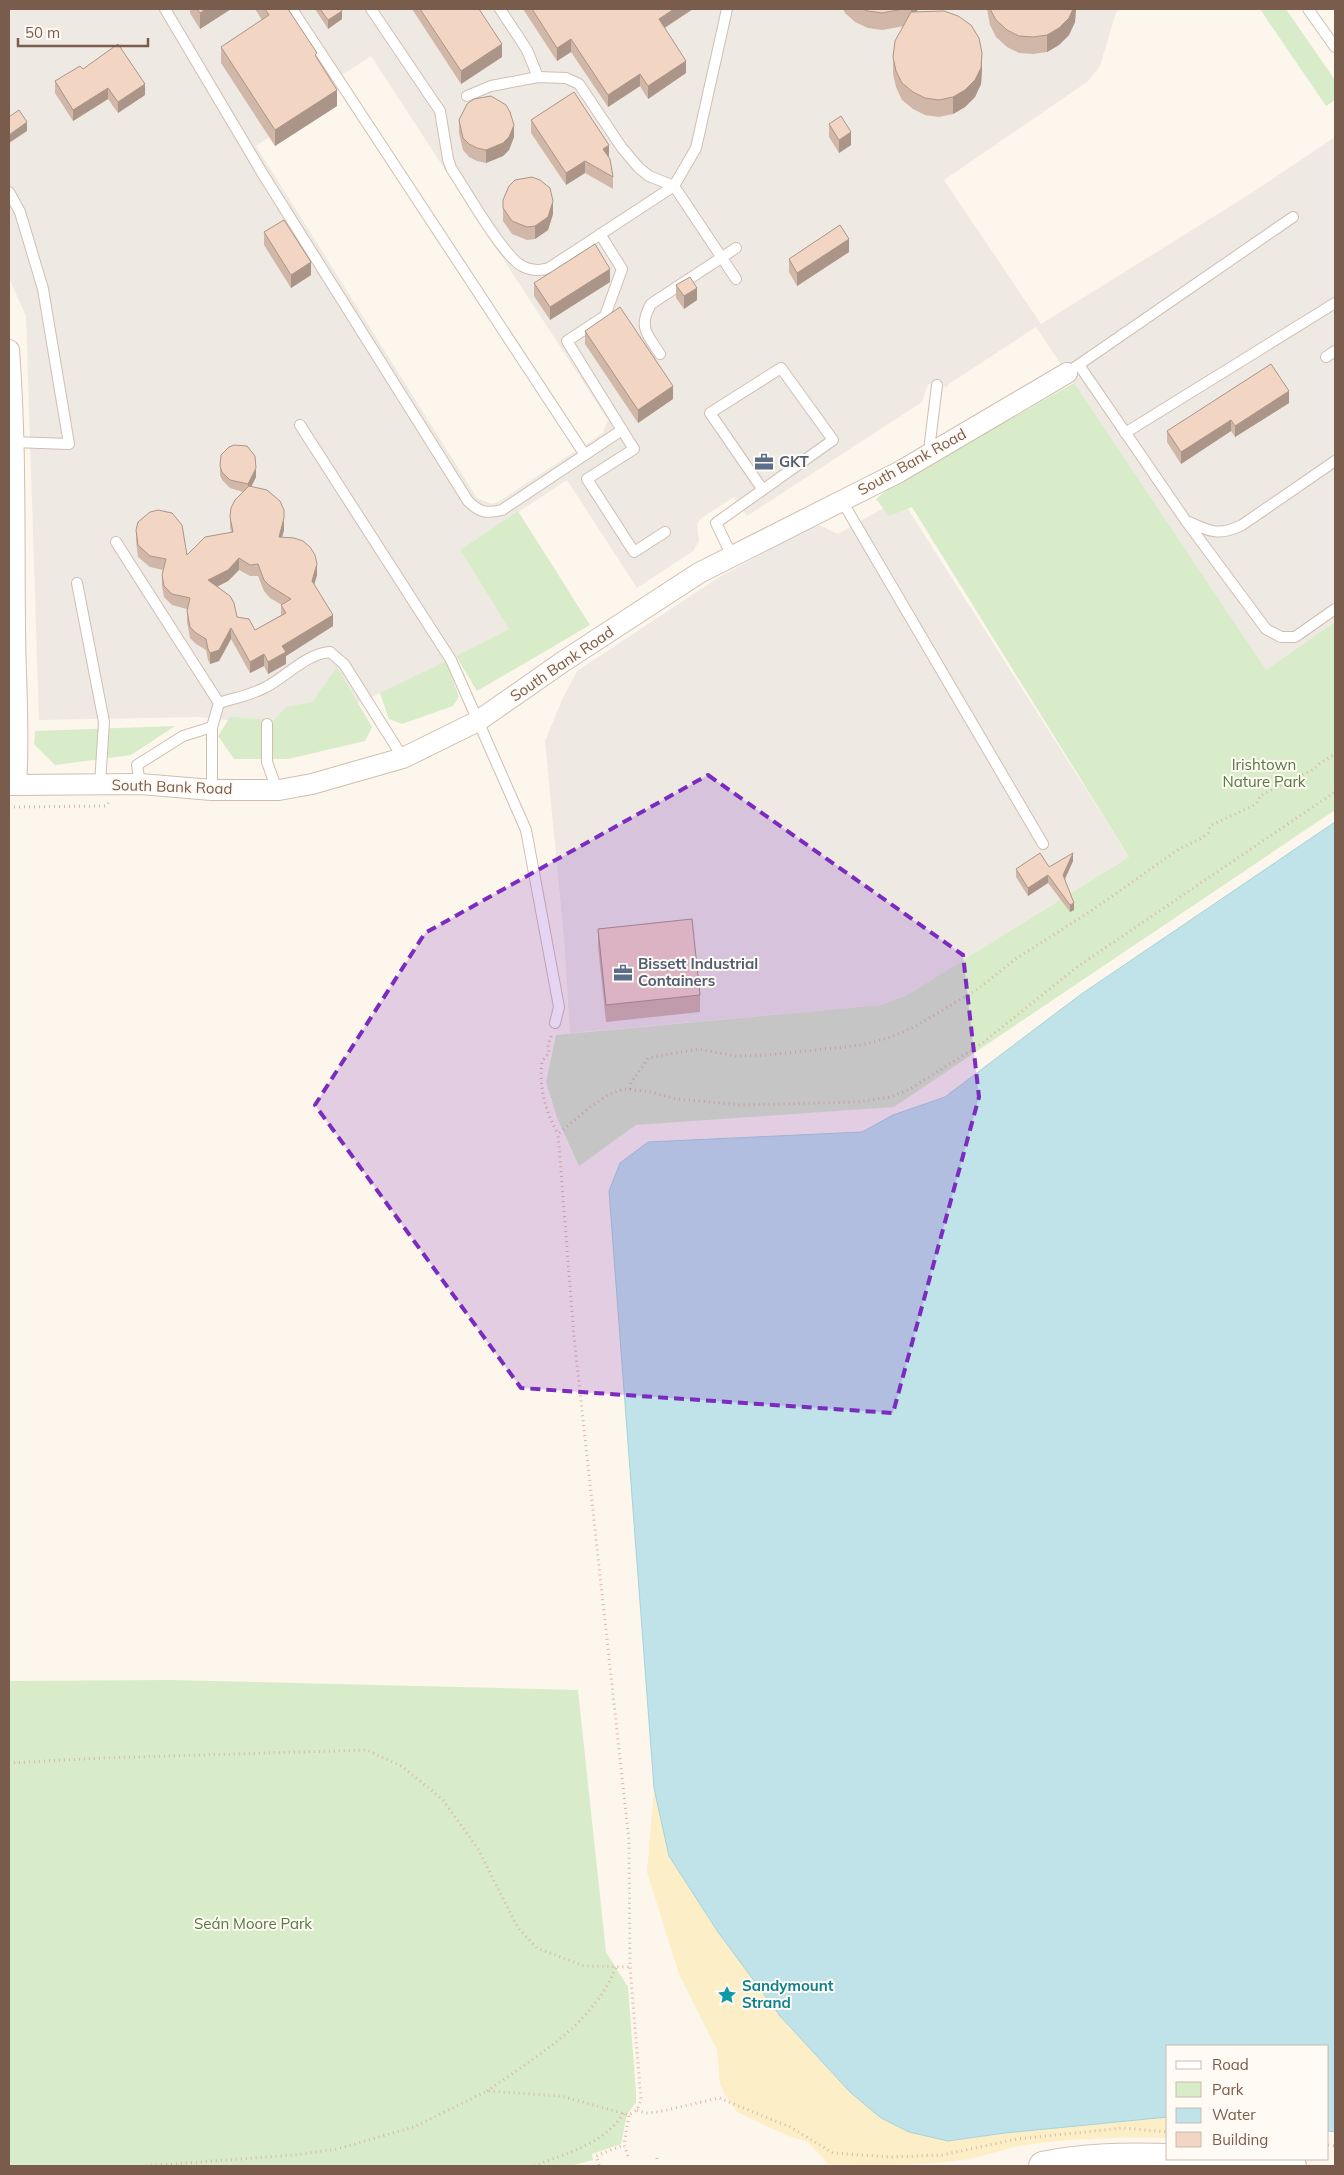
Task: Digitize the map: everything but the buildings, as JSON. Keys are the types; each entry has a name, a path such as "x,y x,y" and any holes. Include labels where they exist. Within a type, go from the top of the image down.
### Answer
{"main road":[{"path":"1043,2166 1056,2163 1109,2159 1166,2158"},
{"path":"1232,2160 1292,2166"}],"street":[{"path":"9,350 14,416 12,641 18,758 12,785"},
{"name":"South Bank Road","path":"12,785 140,784 212,790 277,790 312,784 403,758 478,721 564,661 699,573 842,501 931,453 1073,369"}],"lane":[{"path":"165,9 264,176 468,501 477,510 488,514 502,510 622,430"},
{"path":"292,9 585,456"},
{"path":"371,9 440,111 451,168 506,252 522,266 540,271 674,186 696,148 727,9"},
{"path":"500,9 527,50 538,77"},
{"path":"1308,9 1335,47"},
{"path":"467,96 491,86 538,77 566,78 579,84 622,148 638,168 649,176 674,186 736,278"},
{"path":"9,192 20,212 42,290 69,444 13,442"},
{"path":"1293,217 1073,369 1125,433 1186,521 1266,629 1281,637 1295,637 1335,609"},
{"path":"600,234 622,269 605,316 567,341 634,448 587,479 634,552 665,532"},
{"path":"660,354 645,331 646,315 651,304 736,248"},
{"path":"1125,433 1335,303"},
{"path":"1326,357 1335,351"},
{"path":"732,556 716,523 763,490 833,440 781,368 710,414 763,490"},
{"path":"931,453 930,442 937,385"},
{"path":"300,425 451,660 526,830 559,1007 556,1023"},
{"path":"1186,521 1210,532 1230,531 1242,525 1335,461"},
{"path":"842,501 1043,844"},
{"path":"116,542 219,703 212,728 212,790"},
{"path":"77,583 104,722 100,784"},
{"path":"219,703 265,688 309,659 320,653 330,652 344,664 403,758"},
{"path":"267,724 267,762 277,790"},
{"path":"140,784 137,766 183,736 212,728"}],"path":[{"path":"630,1089 631,1083 648,1058 656,1056 698,1049 736,1056 863,1045 891,1037 916,1026 979,988 1017,958 1091,911 1179,849 1202,838 1208,832 1210,826 1256,804 1261,795 1314,769 1335,754"},
{"path":"558,1134 590,1107 609,1094 624,1088 677,1099 742,1105 856,1102 891,1097 910,1089 981,1044 1077,966 1335,792"},
{"path":"556,1023 548,1045 549,1053 542,1061 541,1070 547,1113 558,1134 574,1337 629,1841 630,1967 641,2100 637,2110"},
{"path":"9,1763 103,1758 367,1750 402,1767 443,1800 478,1849 518,1928 536,1948 584,1966 630,1967"},
{"path":"146,2166 294,2156 337,2149 414,2127 487,2092 562,2038 597,2002 608,1986 616,1967"},
{"path":"487,2092 561,2096 627,2114"},
{"path":"534,2166 596,2142 616,2126 627,2114 637,2110 645,2113 658,2112 720,2098 790,2127 833,2153 891,2157 942,2155 1017,2139 1123,2128 1166,2132"},
{"path":"627,2114 624,2145 628,2156"},
{"path":"599,2165 596,2156 624,2145"}],"highlighted area":[{"path":"708,775 963,955 979,1097 893,1413 521,1388 315,1105 425,933"}],"shaded area":[{"path":"9,9 1121,9 1116,12 1100,66 1087,82 944,180 1041,324 1250,194 1335,137 1335,622 1266,671 1036,327 947,387 928,384 922,402 747,516 734,497 700,519 697,524 699,541 693,551 637,588 567,480 460,550 509,629 408,681 330,715 246,722 199,717 39,720 26,316 9,278","holes":["371,56 608,420 603,433 498,502 491,504 477,498 256,146 269,137 263,127"]},
{"path":"901,498 1129,857 907,995 881,1005 570,1033 564,938 545,741 562,700 577,671 716,579 804,531 819,525 838,534"}],"green space":[{"path":"1260,9 1286,9 1335,80 1335,100 1326,106"},
{"name":"Irishtown Nature Park","path":"1074,383 1266,670 1335,622 1335,810 894,1107 636,1125 579,1166 557,1118 546,1082 556,1035 881,1005 907,995 1129,857 912,507 889,516 876,499 894,484"},
{"path":"518,511 590,625 477,691 456,656 509,629 460,550"},
{"path":"446,661 459,697 453,706 402,724 389,719 380,693"},
{"path":"337,667 372,727 365,741 288,759 234,759 218,736 230,717 274,720 286,707 312,702"},
{"path":"175,726 131,755 55,765 34,744 35,731"},
{"name":"Seán Moore Park","path":"171,1680 578,1690 606,1952 628,1987 636,2103 627,2114 621,2144 592,2154 593,2160 570,2166 9,2166 9,1681"}],"sand":[{"name":"Sandymount Strand","path":"654,1788 669,1856 718,1932 780,2016 850,2092 882,2118 948,2141 1005,2133 1166,2117 1166,2138 1057,2141 1020,2146 969,2159 934,2163 828,2164 808,2142 788,2136 737,2112 725,2095 720,2084 717,2050 679,1974 647,1872"}],"water":[{"path":"1335,822 1335,2132 1329,2131 1329,2045 1166,2045 1166,2117 1005,2133 948,2141 909,2132 881,2118 850,2092 780,2016 718,1932 669,1856 654,1788 609,1191 620,1163 648,1142 862,1132 893,1115 945,1097 1080,995"}],"place":[{"name":"GKT","path":"764,462"},
{"name":"Bissett Industrial Containers","path":"623,973"},
{"name":"Sandymount Strand","path":"727,1995"}]}
